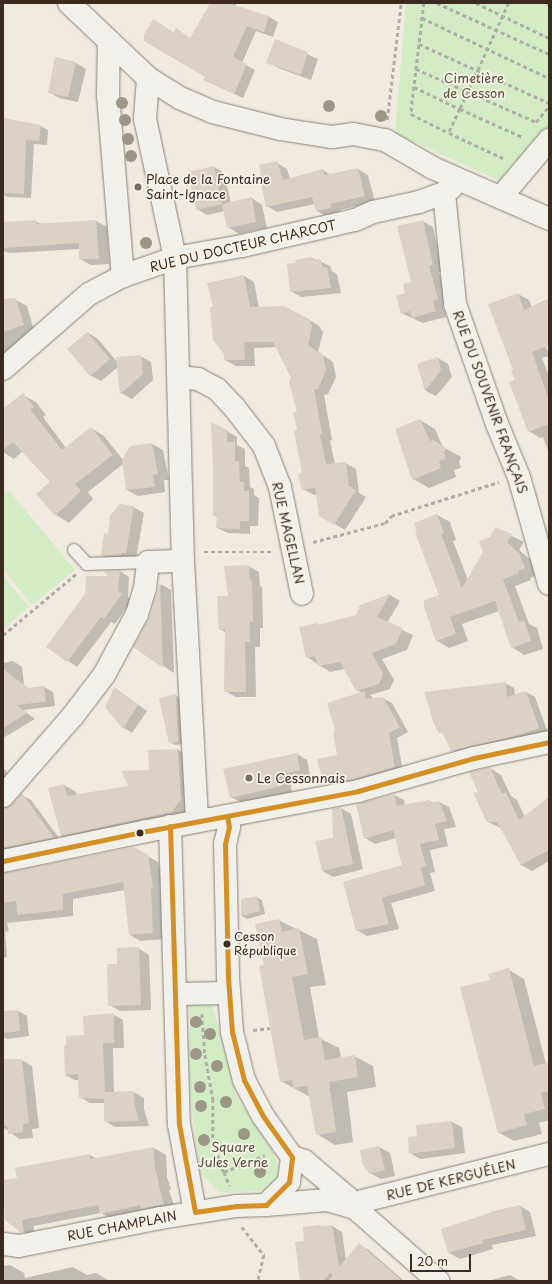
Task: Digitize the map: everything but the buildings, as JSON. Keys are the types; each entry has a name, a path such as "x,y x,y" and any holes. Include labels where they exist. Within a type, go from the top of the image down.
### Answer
{"street":[{"path":"68,3 148,78 180,98 213,112 280,129 332,137 353,134 385,140 433,168 450,186 501,197 549,219"},
{"path":"109,41 108,94 123,276"},
{"path":"148,78 145,119 174,258 179,377 183,557 197,821"},
{"path":"501,197 549,140"},
{"name":"RUE DU DOCTEUR CHARCOT","path":"3,369 89,294 123,276 153,264 174,258 242,246 355,220 373,212 420,202 450,186"},
{"name":"RUE DU SOUVENIR FRANÇAIS","path":"450,186 455,304 496,424 519,477 549,584"},
{"name":"RUE MAGELLAN","path":"179,377 198,379 217,389 234,407 264,446 280,488 302,594"},
{"path":"3,796 72,717 104,675 137,614 145,588 148,562 183,557"},
{"path":"3,861 170,826 358,791 474,758 549,742"},
{"path":"227,816 229,826 225,844 228,993 232,1032 244,1080 264,1116 287,1149 304,1161 348,1198 355,1208 438,1281"},
{"path":"170,826 179,1124 195,1212"},
{"path":"175,994 228,993"},
{"path":"266,1205 289,1182 287,1149"},
{"name":"RUE DE KERGUÉLEN","path":"355,1208 363,1201 549,1154"},
{"name":"RUE CHAMPLAIN","path":"3,1244 19,1246 195,1212 237,1206 328,1200 355,1208"}],"lane":[{"path":"74,550 87,564 148,562"}],"path":[{"path":"385,140 401,3"},
{"path":"424,3 411,114 505,159"},
{"path":"437,3 549,54"},
{"path":"476,3 549,38"},
{"path":"449,133 509,3"},
{"path":"422,18 549,78"},
{"path":"416,69 536,122 549,105 478,70 419,44"},
{"path":"414,88 523,136"},
{"path":"183,557 276,552 385,523 391,516 519,477"},
{"path":"3,635 87,564"},
{"path":"200,994 205,1055 213,1099 213,1142 224,1172 273,1152 287,1149"},
{"path":"237,1206 239,1223 264,1255 258,1281"}],"green space":[{"name":"Cimetière de Cesson","path":"406,3 549,3 549,131 504,183 395,133"},
{"path":"9,491 75,570 32,605 3,569 3,496"},
{"path":"3,576 29,607 3,629"},
{"name":"Square Jules Verne","path":"190,1003 212,1004 237,1097 273,1152 281,1174 268,1190 220,1193 200,1173 188,1076"}],"transit line":[{"path":"3,861 147,831 358,791 474,758 549,742"},
{"path":"170,826 179,1124 195,1212 237,1206 266,1205 289,1182 292,1157 263,1116 244,1080 232,1032 228,977 225,844 229,827 227,816"}],"place":[{"name":"Place de la Fontaine Saint-Ignace","path":"138,187"},
{"name":"Le Cessonnais","path":"249,778"},
{"name":"Cesson République","path":"227,944"}]}
